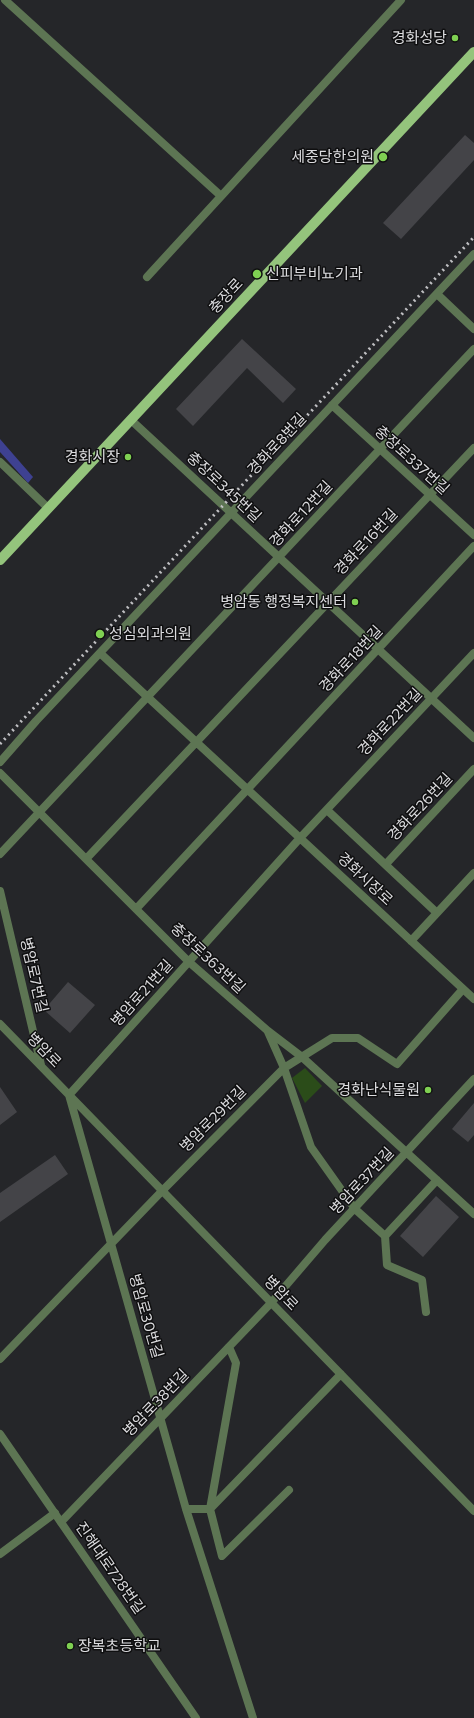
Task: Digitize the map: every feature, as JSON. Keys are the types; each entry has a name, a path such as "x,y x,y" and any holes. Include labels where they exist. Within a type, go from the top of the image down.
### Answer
{"main road":[{"name":"충장로","path":"0,560 474,52"}],"street":[{"path":"5,0 221,196"},
{"path":"147,276 401,0"},
{"name":"경화로8번길","path":"100,653 474,254"},
{"path":"436,294 474,329"},
{"name":"경화로12번길","path":"148,698 474,349"},
{"name":"충장로337번길","path":"332,405 474,534"},
{"name":"충장로345번길","path":"131,420 474,738"},
{"name":"경화로16번길","path":"197,742 474,448"},
{"path":"0,462 48,508"},
{"name":"경화로18번길","path":"248,790 474,546"},
{"name":"경화로22번길","path":"300,838 474,652"},
{"path":"0,762 100,653"},
{"name":"경화시장로","path":"100,653 474,999"},
{"path":"0,854 148,698"},
{"path":"86,859 197,742"},
{"name":"경화로26번길","path":"386,864 474,769"},
{"name":"충장로363번길","path":"0,773 189,962 268,1031 302,1057 474,1214"},
{"path":"136,909 248,790"},
{"path":"327,810 437,913"},
{"name":"병암로21번길","path":"69,1095 300,838"},
{"path":"411,941 474,874"},
{"name":"병암로7번길","path":"0,891 41,1067"},
{"path":"284,1068 332,1038 358,1038 397,1064 463,989"},
{"name":"병암로","path":"0,1024 474,1511"},
{"path":"268,1031 284,1068 311,1147 355,1208 385,1236 387,1265 422,1280 426,1312"},
{"name":"병암로29번길","path":"162,1191 284,1068"},
{"name":"병암로37번길","path":"271,1303 355,1208 474,1079"},
{"name":"병암로","path":"69,1095 111,1244"},
{"path":"385,1236 437,1180"},
{"path":"0,1359 162,1191"},
{"name":"병암로30번길","path":"111,1244 160,1418"},
{"name":"병암로38번길","path":"61,1522 271,1303"},
{"path":"229,1347 236,1363 210,1509 222,1556 289,1490"},
{"path":"186,1509 210,1509 341,1374"},
{"path":"160,1418 186,1509 252,1718"},
{"name":"진해대로728번길","path":"0,1434 196,1718"},
{"path":"0,1554 55,1513"}],"green space":[{"path":"305,1068 322,1086 305,1103 292,1078"}],"shaded area":[{"path":"0,439 33,477 28,483 0,452"}],"building":[{"path":"465,135 474,143 474,160 401,239 383,223"},
{"path":"242,339 296,389 283,403 247,368 193,426 176,409"},
{"path":"68,982 95,1005 70,1033 44,1010"},
{"path":"0,1087 17,1112 0,1125"},
{"path":"474,1103 474,1135 468,1142 452,1129"},
{"path":"55,1155 68,1174 0,1222 0,1193"},
{"path":"436,1196 459,1217 423,1257 400,1236"}],"railway":[{"path":"0,744 474,237"}],"place":[{"name":"경화성당","path":"455,38"},
{"name":"세중당한의원","path":"383,157"},
{"name":"신피부비뇨기과","path":"257,274"},
{"name":"경화시장","path":"128,457"},
{"name":"병암동 행정복지센터","path":"355,602"},
{"name":"성심외과의원","path":"100,634"},
{"name":"경화난식물원","path":"428,1090"},
{"name":"장복초등학교","path":"70,1646"}]}
